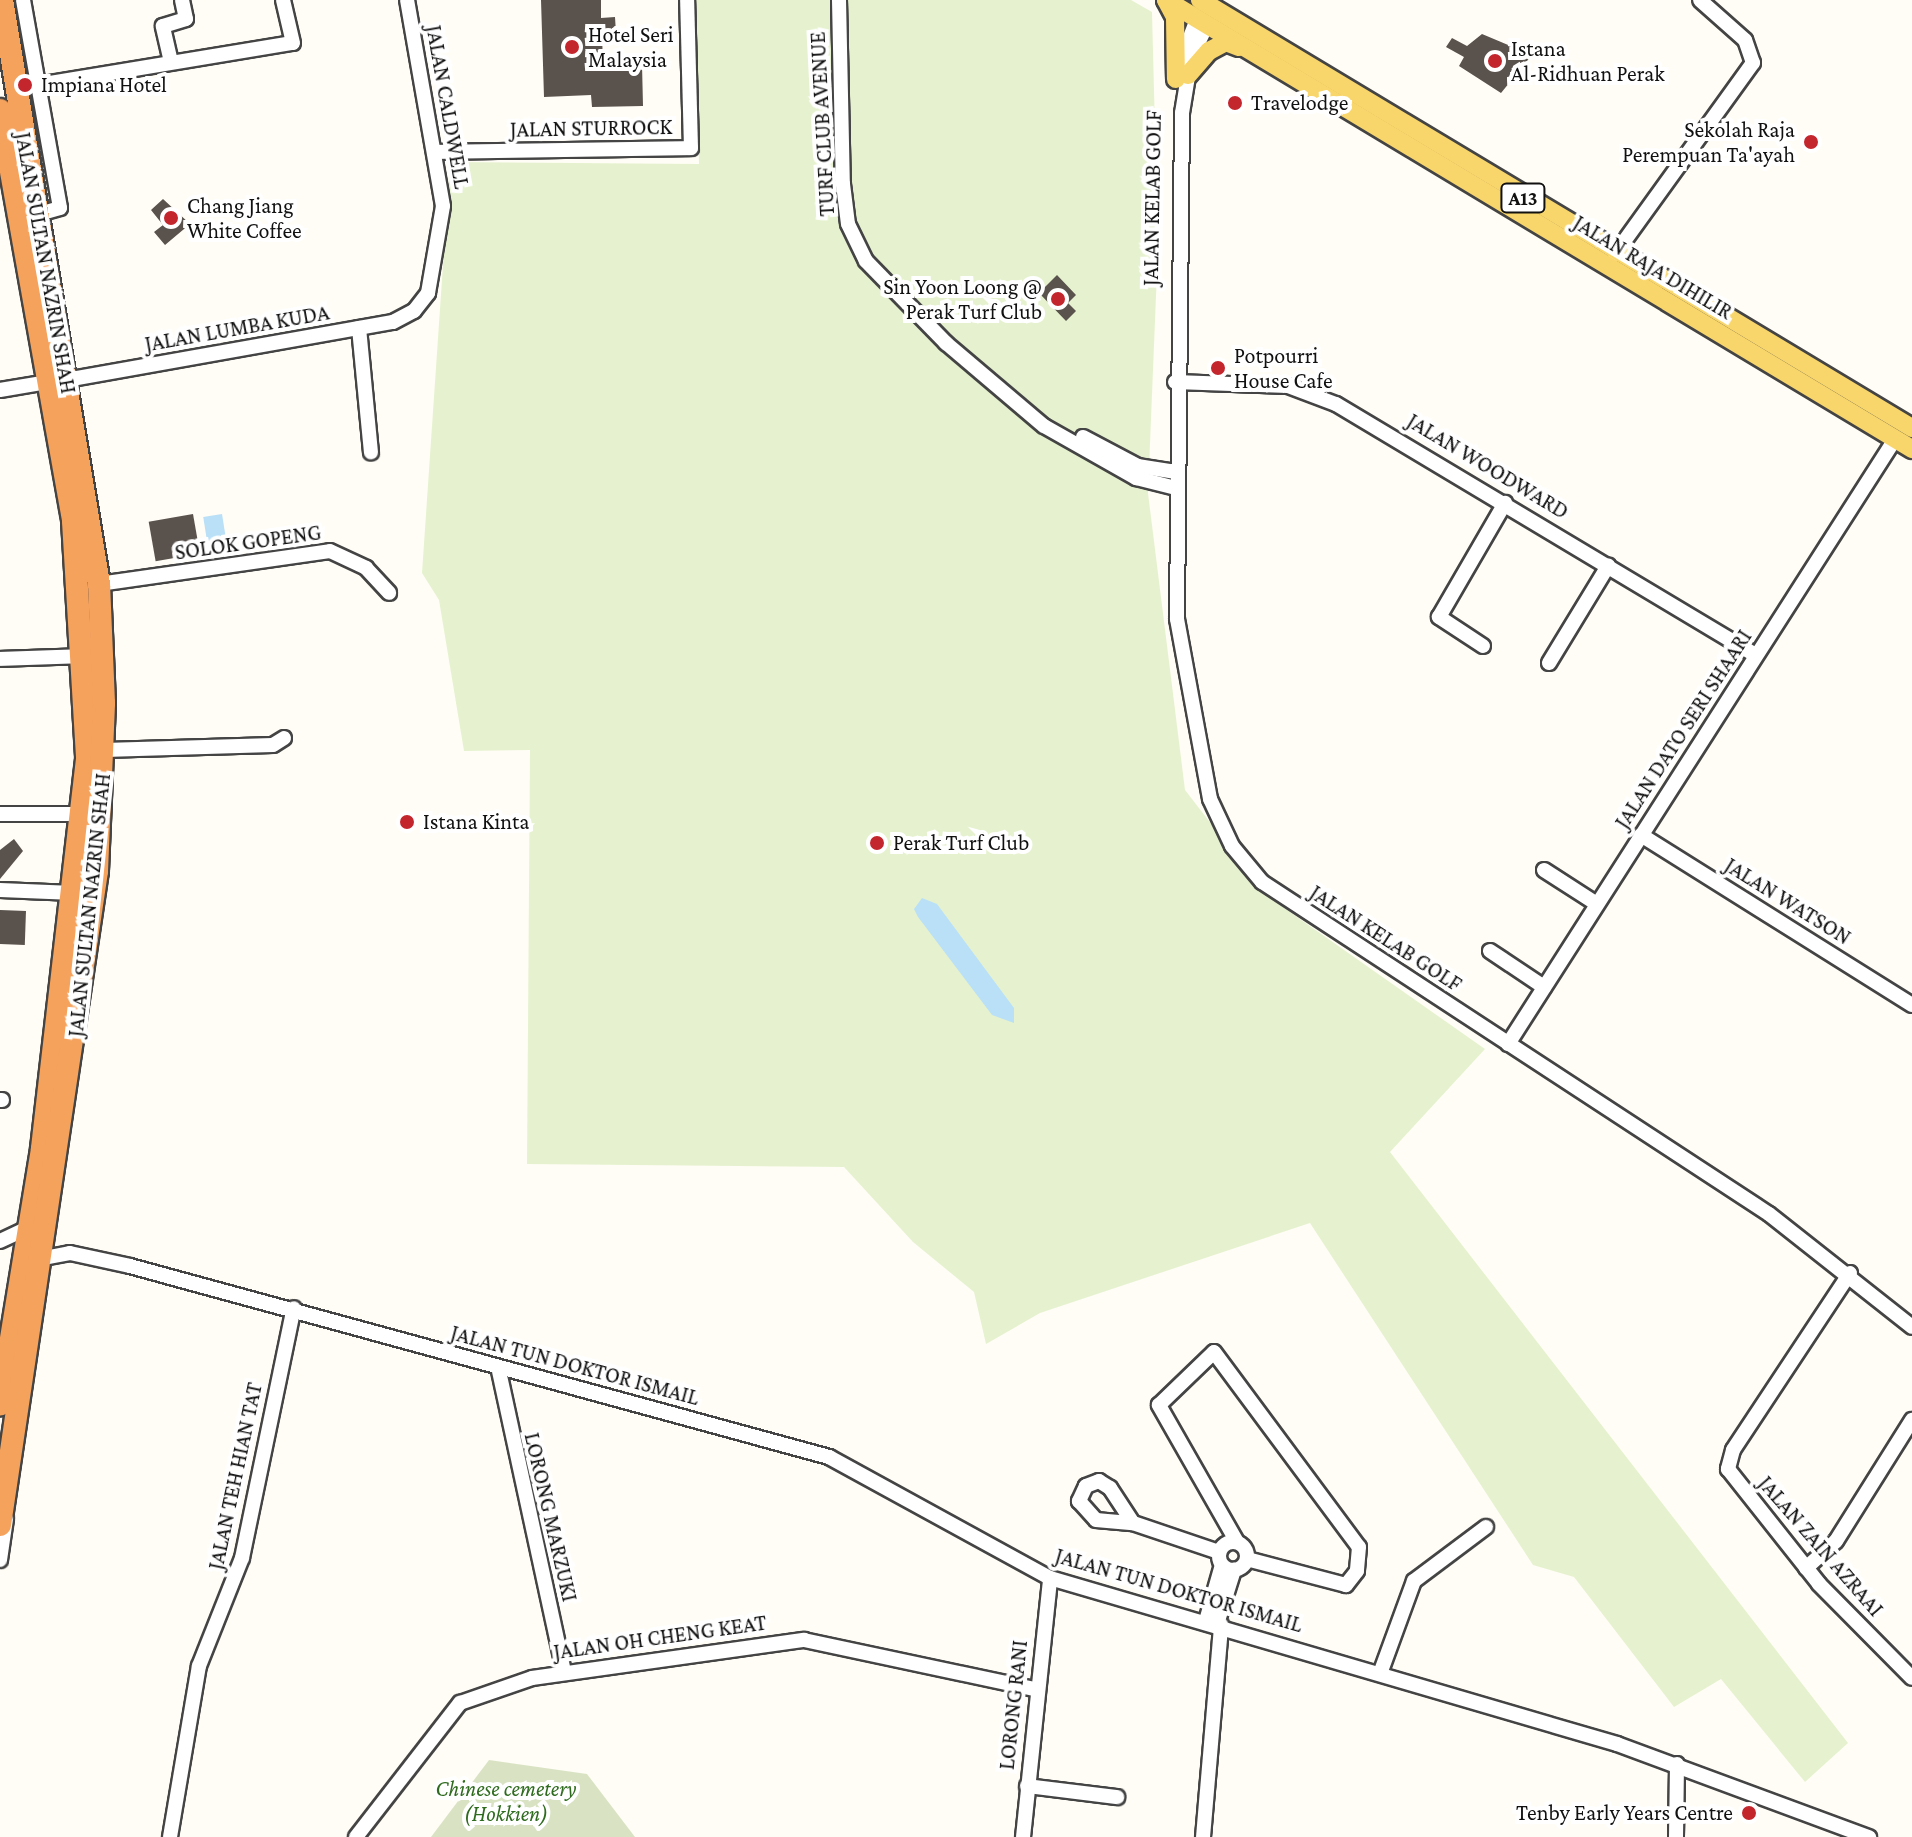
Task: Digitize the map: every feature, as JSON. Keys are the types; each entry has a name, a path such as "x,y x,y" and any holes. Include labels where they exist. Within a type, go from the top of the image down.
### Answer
{"highway":[{"name":"JALAN SULTAN NAZRIN SHAH","path":"0,1525 9,1487 44,1258 38,1229 83,814 86,656 57,381 9,1"},
{"name":"JALAN SULTAN NAZRIN SHAH","path":"0,110 99,584 104,750 97,871 38,1229 21,1264 0,1402"}],"main road":[{"path":"1166,0 1175,17 1182,77"},
{"name":"JALAN RAJA DIHILIR","path":"1166,0 1267,41 1615,254 1912,428"},
{"path":"1182,0 1202,15"},
{"name":"JALAN RAJA DIHILIR","path":"1202,15 1245,49 1912,449"},
{"path":"1182,77 1226,42 1245,49"}],"street":[{"path":"171,62 163,26 186,19 182,0"},
{"path":"38,85 293,43 283,0"},
{"name":"JALAN CALDWELL","path":"407,0 438,152 443,206 435,265 414,311"},
{"name":"JALAN STURROCK","path":"438,152 691,148 687,0"},
{"name":"TURF CLUB AVENUE","path":"839,0 843,184 855,243 946,343 1029,410 1138,466 1174,480"},
{"path":"1615,254 1753,63 1745,40 1700,0"},
{"path":"9,1 10,17 27,23"},
{"path":"9,1 27,23 60,208 36,215"},
{"path":"1182,77 1202,15"},
{"name":"JALAN KELAB GOLF","path":"1175,382 1182,77"},
{"name":"JALAN KELAB GOLF","path":"1182,77 1174,480 1177,619 1210,799 1232,846 1262,882 1850,1273 1912,1327"},
{"name":"JALAN LUMBA KUDA","path":"0,390 359,328 414,311"},
{"path":"359,328 371,452"},
{"name":"JALAN WOODWARD","path":"1175,382 1299,387 1505,503 1756,655"},
{"name":"JALAN DATO SERI SHAARI","path":"1508,1044 1895,439"},
{"path":"1483,646 1439,617 1505,503"},
{"name":"SOLOK GOPENG","path":"99,584 330,551 366,568 389,593"},
{"path":"1549,663 1608,566"},
{"path":"0,659 86,656"},
{"path":"104,750 273,745 284,738"},
{"path":"0,814 83,814"},
{"name":"JALAN WATSON","path":"1641,835 1912,1005"},
{"path":"1544,870 1597,904"},
{"path":"0,890 74,893"},
{"path":"1490,951 1544,987"},
{"path":"21,1264 1,1241 38,1229 70,1253"},
{"name":"JALAN TUN DOKTOR ISMAIL","path":"44,1258 70,1253 294,1308 499,1371 829,1457 1050,1578 1381,1671 1677,1764 1869,1837"},
{"name":"JALAN ZAIN AZRAAI","path":"1850,1273 1733,1450 1728,1469 1806,1568 1909,1668"},
{"name":"JALAN TEH HIAN TAT","path":"170,1837 199,1666 242,1558 294,1308"},
{"path":"1133,1523 1225,1562 1247,1559 1333,1585 1346,1585 1357,1571 1359,1547 1214,1352 1159,1405 1247,1559"},
{"name":"LORONG MARZUKI","path":"499,1371 564,1672"},
{"path":"1806,1568 1836,1541 1912,1420"},
{"path":"0,1560 9,1487"},
{"path":"1381,1671 1414,1581 1486,1527"},
{"path":"1203,1837 1214,1623 1225,1562 1237,1542"},
{"name":"LORONG RANI","path":"1023,1837 1035,1689 1050,1578"},
{"name":"JALAN OH CHENG KEAT","path":"356,1837 460,1703 494,1687 564,1672 804,1640 1035,1689"},
{"path":"1676,1837 1677,1764"},
{"path":"1027,1786 1117,1797"}],"green space":[{"name":"Perak Turf Club","path":"696,0 1131,0 1152,12 1158,247 1148,493 1185,790 1267,896 1485,1049 1390,1152 1848,1743 1805,1782 1721,1679 1674,1707 1574,1577 1533,1565 1310,1223 1040,1313 986,1344 974,1292 913,1242 844,1167 527,1164 530,750 464,751 439,600 422,573 450,162 699,164"},
{"name":"Chinese cemetery (Hokkien)","path":"489,1760 587,1774 635,1837 431,1837"}],"water":[{"path":"222,514 228,550 209,553 203,517"},
{"path":"922,898 937,904 1014,1008 1014,1023 992,1015 918,917 914,909"}],"building":[{"name":"Hotel Seri Malaysia","path":"541,0 601,0 601,18 615,17 616,33 602,34 603,65 642,64 643,106 592,107 591,95 544,97"},
{"name":"Istana Al-Ridhuan Perak","path":"1482,34 1532,55 1501,93 1459,66 1464,57 1446,47 1452,38 1467,46"},
{"name":"Chang Jiang White Coffee","path":"163,199 190,224 165,245 154,232 163,225 151,210"},
{"name":"Sin Yoon Loong @ Perak Turf Club","path":"1057,275 1076,295 1068,303 1076,311 1066,321 1039,293"},
{"path":"193,514 200,553 156,561 149,522"},
{"path":"14,839 23,851 0,879 0,850"},
{"path":"0,910 26,911 25,945 0,944"}],"place":[{"name":"Hotel Seri Malaysia","path":"572,47"},
{"name":"Istana Al-Ridhuan Perak","path":"1495,61"},
{"name":"Impiana Hotel","path":"25,85"},
{"name":"Travelodge","path":"1235,103"},
{"name":"Sekolah Raja Perempuan Ta'ayah","path":"1811,142"},
{"name":"Chang Jiang White Coffee","path":"171,218"},
{"name":"Sin Yoon Loong @ Perak Turf Club","path":"1058,299"},
{"name":"Potpourri House Cafe","path":"1218,368"},
{"name":"Istana Kinta","path":"407,822"},
{"name":"Perak Turf Club","path":"877,843"},
{"name":"Tenby Early Years Centre","path":"1749,1813"}]}
